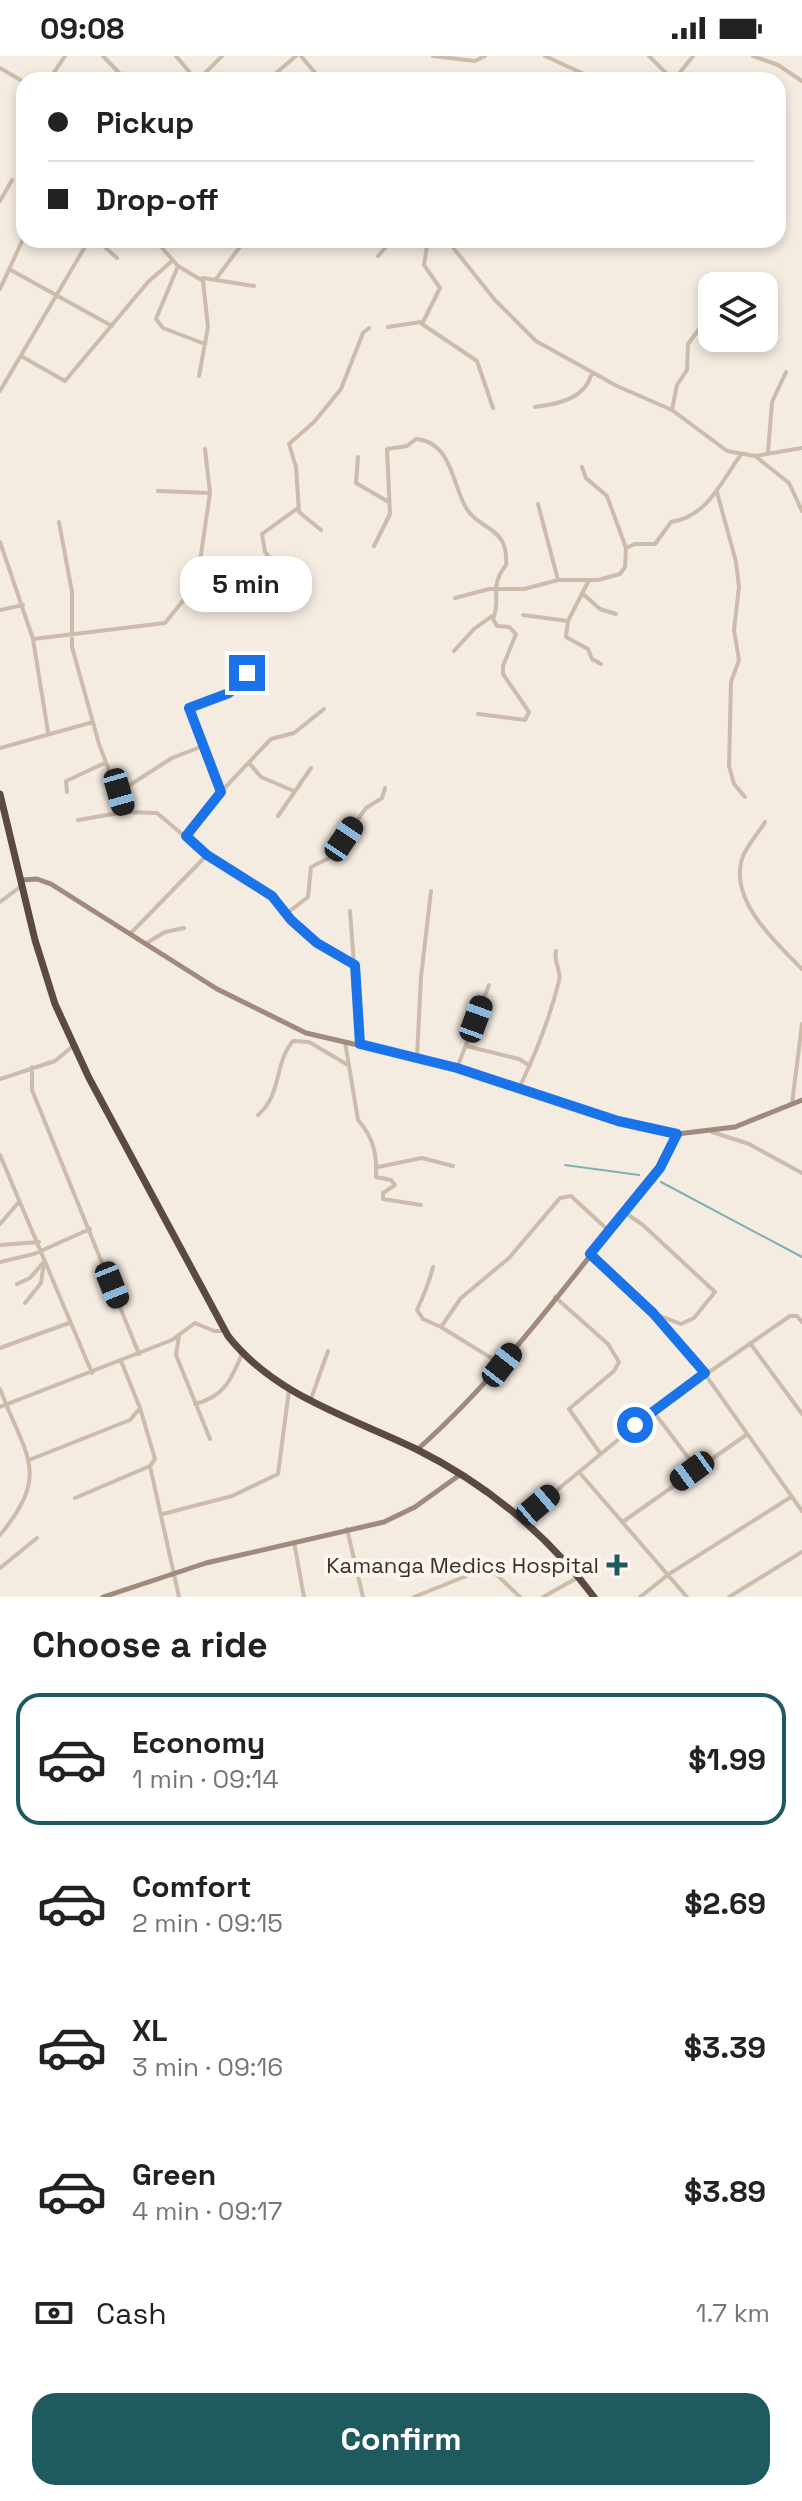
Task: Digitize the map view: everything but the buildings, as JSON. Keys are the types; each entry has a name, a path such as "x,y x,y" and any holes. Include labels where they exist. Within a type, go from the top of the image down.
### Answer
{"highway":[{"path":"0,794 44,972 73,1046 225,1331 258,1368 289,1390 461,1474 523,1518 594,1597"}],"street":[{"path":"103,56 118,72"},
{"path":"176,56 190,72"},
{"path":"205,72 222,56"},
{"path":"278,72 298,56 313,72"},
{"path":"433,56 475,61 485,56"},
{"path":"545,56 580,72"},
{"path":"649,56 666,72"},
{"path":"680,72 693,56"},
{"path":"753,56 778,65 802,81"},
{"path":"0,201 12,180"},
{"path":"0,289 19,248"},
{"path":"0,391 84,248"},
{"path":"106,248 117,258"},
{"path":"162,248 178,266 200,277 254,286"},
{"path":"216,279 239,248"},
{"path":"378,256 385,248"},
{"path":"421,322 438,298 440,288 424,265 427,248"},
{"path":"454,248 522,329 592,372 672,410 713,442 740,456 802,448"},
{"path":"21,356 65,381 148,282 173,260"},
{"path":"178,266 156,319 163,328 205,344"},
{"path":"9,269 112,327"},
{"path":"199,376 208,327 200,277"},
{"path":"388,327 421,322 477,361 493,408"},
{"path":"321,530 301,515 298,508 290,442 314,422 341,389 363,333 369,328"},
{"path":"672,410 677,385 687,370 687,346 698,331"},
{"path":"535,407 565,402 589,385 592,372"},
{"path":"768,453 772,402 786,372"},
{"path":"374,546 376,535 389,519 387,449 405,447 416,439 432,443 448,460 467,510 495,530 503,541 506,565 499,572 494,588 498,608 454,651"},
{"path":"205,449 210,493 200,561 209,594"},
{"path":"626,548 635,544 655,544 670,524 689,518 717,492 740,456"},
{"path":"755,456 789,483 802,511"},
{"path":"358,457 356,483 387,501"},
{"path":"455,598 494,588 524,589 558,580 589,580 620,574 625,567 626,548 607,496 586,478 582,467"},
{"path":"158,491 210,493"},
{"path":"717,492 736,562 739,587 734,638 739,660 731,682 729,766 734,784 745,797"},
{"path":"538,504 558,580"},
{"path":"33,639 165,623 172,619 181,600 277,583 282,579 282,571 265,552 262,534 298,508"},
{"path":"59,522 72,592 70,633 105,763 125,812"},
{"path":"0,542 33,639 48,732"},
{"path":"589,580 568,621 567,638 588,649 592,659 601,664"},
{"path":"582,591 587,600 616,614"},
{"path":"0,610 23,605"},
{"path":"523,615 568,621"},
{"path":"478,714 525,720 529,712 503,674 503,666 516,634 509,627 497,626 492,616"},
{"path":"221,792 189,708 235,689 248,677 248,667 257,660"},
{"path":"186,836 221,792 271,739 294,733 324,709"},
{"path":"0,748 48,732 93,722"},
{"path":"119,792 172,758 203,746"},
{"path":"67,792 66,781 105,763"},
{"path":"249,763 261,777 294,791"},
{"path":"278,816 311,768"},
{"path":"286,914 308,897 311,867 331,857 366,808 382,798 385,788"},
{"path":"78,820 125,812 157,813 207,855 272,896 317,943 355,965"},
{"path":"765,822 743,854 740,881 761,924 802,969"},
{"path":"130,934 207,855"},
{"path":"0,902 22,882 44,880 145,944 288,1026 520,1086 618,1121 677,1134 712,1132 735,1127 802,1100"},
{"path":"417,1057 422,966 431,891"},
{"path":"350,911 360,1044"},
{"path":"145,944 165,932 184,928"},
{"path":"520,1086 560,979 554,962 556,951"},
{"path":"457,1068 489,985"},
{"path":"792,1104 802,1045 802,1024"},
{"path":"258,1115 274,1097 286,1051 293,1041 300,1040 321,1047 350,1067"},
{"path":"345,1041 358,1120 375,1147 377,1178 391,1180 395,1185 383,1193 384,1200 421,1205"},
{"path":"0,1079 55,1061 73,1046"},
{"path":"466,1046 519,1059 530,1066"},
{"path":"32,1067 32,1090 139,1354"},
{"path":"712,1132 749,1144 802,1173"},
{"path":"417,1450 464,1408 502,1365 660,1168 677,1134"},
{"path":"0,1155 42,1248 69,1323 92,1373"},
{"path":"377,1167 422,1158 453,1166"},
{"path":"441,1327 461,1298 509,1258 560,1198 571,1196 609,1231"},
{"path":"0,1224 19,1202"},
{"path":"624,1212 643,1225 715,1292 694,1318 681,1324 653,1313"},
{"path":"0,1262 90,1229"},
{"path":"0,1245 39,1242"},
{"path":"590,1254 653,1313 705,1373 802,1510"},
{"path":"17,1284 30,1278 45,1261"},
{"path":"25,1303 41,1283 45,1261"},
{"path":"433,1267 425,1286 424,1300 417,1310 423,1319 502,1365"},
{"path":"555,1297 608,1344 618,1358 614,1371 569,1409 600,1453"},
{"path":"523,1518 600,1453 705,1373 790,1316 797,1316 802,1322"},
{"path":"0,1348 69,1323"},
{"path":"3,1406 139,1354 179,1336 195,1323 214,1331 225,1331"},
{"path":"179,1336 176,1355 210,1439"},
{"path":"750,1343 802,1414"},
{"path":"310,1401 328,1351"},
{"path":"195,1404 217,1397 224,1390 243,1352"},
{"path":"121,1361 155,1453 150,1466 179,1597"},
{"path":"0,1389 3,1406 29,1460 30,1488 26,1501 0,1535"},
{"path":"163,1514 232,1496 278,1474 289,1390"},
{"path":"29,1460 130,1420 140,1408"},
{"path":"653,1411 690,1460 692,1471"},
{"path":"624,1521 747,1435"},
{"path":"75,1498 150,1466"},
{"path":"579,1471 687,1597"},
{"path":"103,1597 172,1572 400,1516 461,1474"},
{"path":"640,1597 669,1574 792,1497"},
{"path":"347,1529 363,1597"},
{"path":"0,1568 37,1538"},
{"path":"294,1542 304,1594 297,1597"},
{"path":"729,1597 802,1552"},
{"path":"414,1597 481,1570 496,1574 520,1597"},
{"path":"543,1597 579,1577"}],"waterway":[{"path":"565,1165 639,1175"},
{"path":"661,1182 802,1257"}],"place":[{"name":"Kamanga Medics Hospital","path":"617,1565"}],"route":[{"path":"247,673 248,677 229,693 189,708 221,792 186,836 207,855 272,896 302,932 334,955 355,965 360,1044 457,1068 618,1121 677,1134 660,1168 590,1254 653,1313 705,1373 635,1425"}]}
